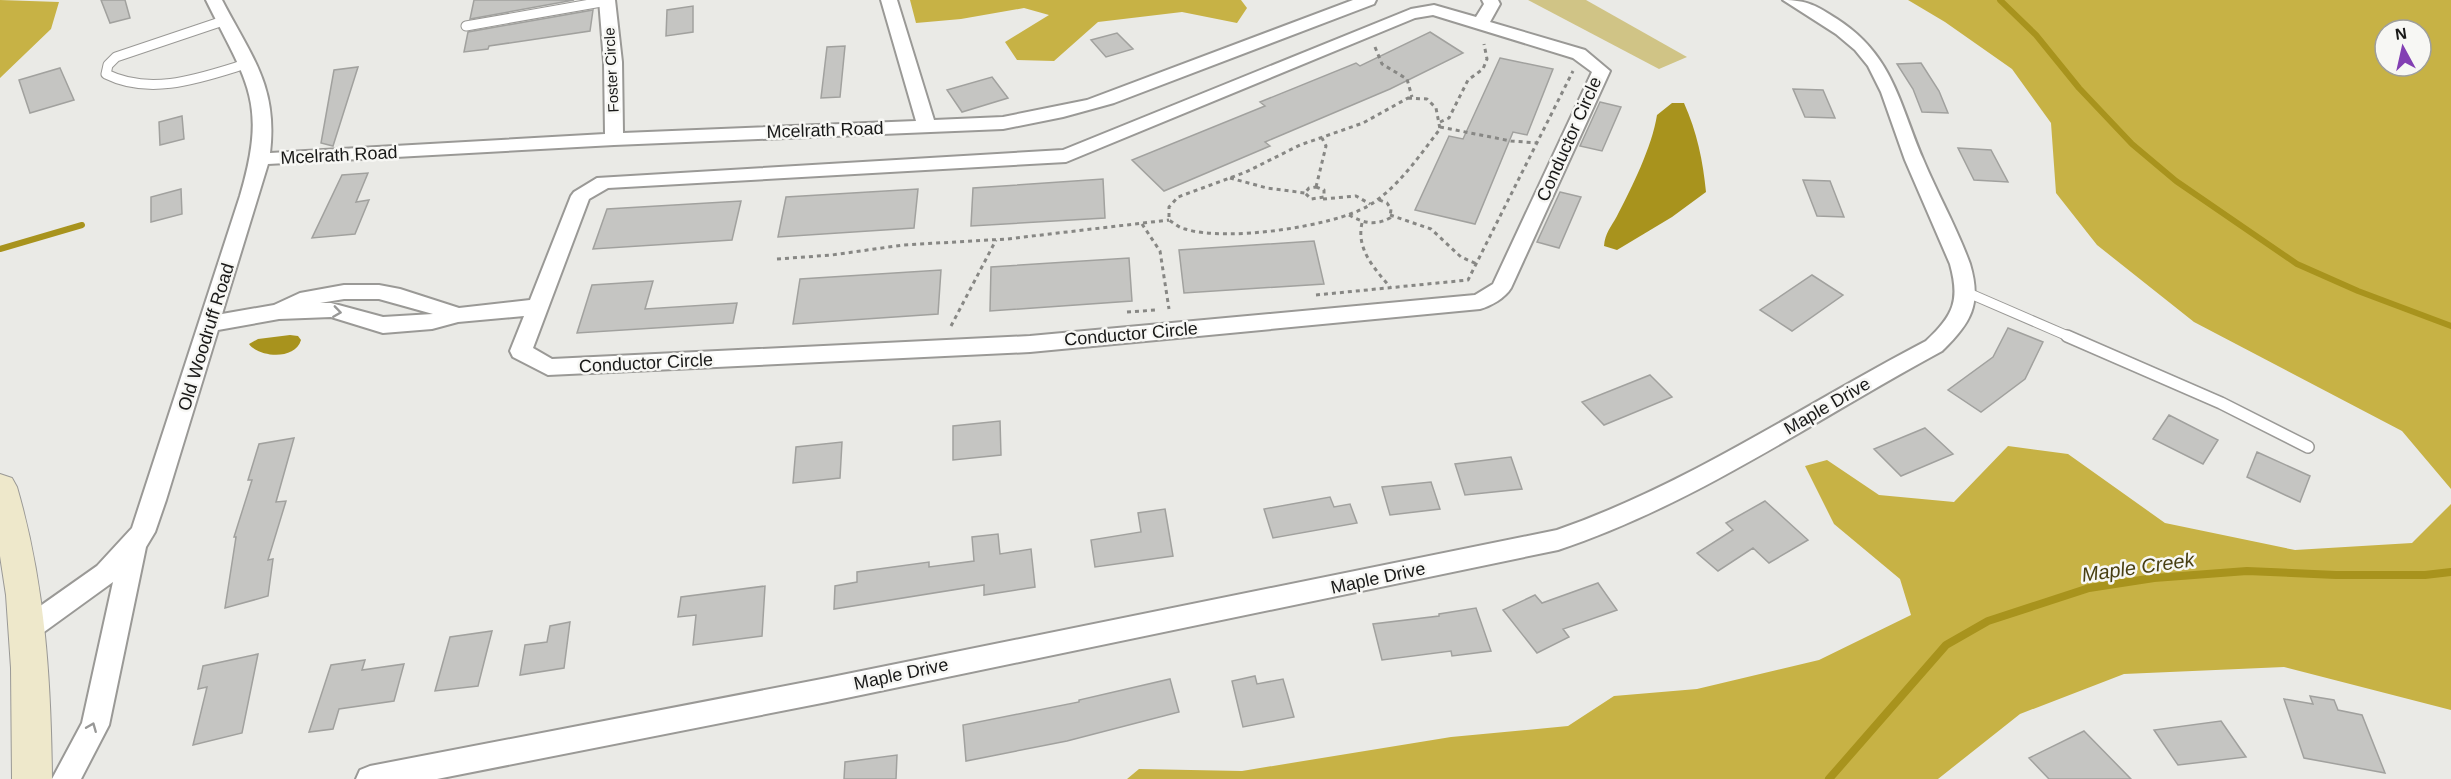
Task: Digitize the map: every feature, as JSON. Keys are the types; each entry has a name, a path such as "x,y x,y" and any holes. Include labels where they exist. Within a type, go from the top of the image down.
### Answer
{"main road":[{"path":"0,487 20,561 28,628 32,779"}],"street":[{"name":"Old Woodruff Road","path":"28,628 97,579 134,546 143,532 211,324 260,159 263,115 259,91 249,63 213,0"},
{"name":"Foster Circle","path":"607,0 613,62 614,139"},
{"path":"889,0 927,126"},
{"name":"Mcelrath Road","path":"260,159 614,139 1003,123 1045,117 1086,107 1368,0"},
{"path":"1481,23 1492,4 1490,0"},
{"name":"Maple Drive","path":"370,779 827,690 1558,540 1598,528 1711,472 1934,346 1951,330 1962,312 1966,292 1964,272 1915,161 1879,69 1869,55 1842,30 1791,0"},
{"name":"Conductor Circle","path":"1434,10 1579,54 1600,71 1502,288 1480,302 1030,344 548,367 521,351 536,307 580,196 604,182 1066,156 1411,14 1434,10"},
{"path":"279,312 307,298 344,292 380,292 400,296 458,315"},
{"path":"211,324 279,312 332,310 383,325 400,326 432,322 458,315 536,307"},
{"path":"66,779 94,725 134,546"}],"lane":[{"path":"466,26 607,0"},
{"path":"223,21 116,57 108,65 106,74 116,82 158,85 187,80 249,63"},
{"path":"1966,292 2221,403 2308,447"}],"path":[{"path":"1440,122 1449,118 1468,80 1483,69 1487,59 1484,42 1494,45"},
{"path":"1366,51 1376,47 1382,64 1410,79 1413,84 1412,97"},
{"path":"1311,296 1468,280 1574,71 1566,69"},
{"path":"1412,97 1431,102 1436,108 1440,127 1377,199 1349,215 1278,229 1217,234 1188,232 1170,223 1167,209 1172,201 1381,115 1412,97"},
{"path":"1440,127 1511,141 1538,143"},
{"path":"1316,187 1326,146 1322,138"},
{"path":"1230,178 1249,185 1305,193 1311,199 1331,200 1356,196 1370,204"},
{"path":"1305,193 1309,188 1316,187 1324,190 1322,198"},
{"path":"1349,215 1362,223 1381,223 1390,215 1391,209 1387,203 1377,199"},
{"path":"1390,215 1414,221 1442,237 1461,259 1477,264"},
{"path":"777,260 903,245 996,240 1169,220"},
{"path":"1362,223 1362,242 1365,253 1391,288"},
{"path":"1143,224 1160,251 1168,309"},
{"path":"951,326 996,240"},
{"path":"1126,312 1179,308"}],"shaded area":[{"path":"0,0 59,2 51,29 0,78"},
{"path":"910,0 1241,0 1247,8 1237,23 1182,12 1098,22 1054,61 1017,60 1005,42 1049,15 1024,8 961,19 916,23"},
{"path":"1528,0 1586,0 1687,57 1659,69"},
{"path":"1908,0 2451,0 2451,489 2402,431 2194,322 2097,245 2056,193 2051,123 2012,69 1945,22"},
{"path":"1672,103 1684,103 1689,114 1699,147 1706,192 1672,217 1617,250 1604,246 1607,234 1641,167 1657,115"},
{"path":"298,336 301,340 297,347 284,354 260,352 249,344 258,339"},
{"path":"2008,446 2068,454 2165,523 2295,550 2412,543 2451,504 2451,710 2284,667 2124,674 2020,714 1938,779 1127,779 1139,769 1242,771 1451,737 1568,726 1614,696 1697,689 1819,660 1911,615 1900,579 1834,524 1805,466 1827,460 1879,495 1954,502"}],"building":[{"path":"101,0 125,0 130,18 110,23"},
{"path":"474,0 574,0 470,19"},
{"path":"693,6 693,32 666,36 667,10"},
{"path":"593,10 590,31 489,46 488,49 464,52 468,32"},
{"path":"1430,32 1463,53 1390,89 1265,142 1270,146 1164,191 1132,160 1265,106 1260,102 1356,63 1360,66"},
{"path":"1117,33 1133,49 1106,57 1091,40"},
{"path":"845,46 840,97 821,98 827,47"},
{"path":"1500,58 1553,69 1527,135 1513,132 1475,224 1415,210 1449,136 1463,139"},
{"path":"1921,63 1939,91 1948,113 1922,112 1913,89 1897,64"},
{"path":"358,67 333,146 321,143 334,70"},
{"path":"60,68 74,100 30,113 19,80"},
{"path":"992,77 1008,98 962,112 947,90"},
{"path":"1793,89 1823,90 1835,118 1805,117"},
{"path":"1600,102 1621,107 1602,151 1580,146"},
{"path":"182,116 184,139 160,145 159,122"},
{"path":"1958,148 1991,150 2008,182 1974,180"},
{"path":"368,173 356,202 369,200 355,234 312,238 342,175"},
{"path":"1103,179 1105,218 971,226 973,188"},
{"path":"1803,180 1830,181 1844,217 1817,216"},
{"path":"181,189 182,214 151,222 151,197"},
{"path":"918,189 914,228 778,237 786,197"},
{"path":"1560,192 1581,197 1559,248 1537,242"},
{"path":"741,201 732,240 593,249 607,209"},
{"path":"1314,241 1324,284 1184,293 1179,250"},
{"path":"1129,258 1132,301 990,311 991,267"},
{"path":"941,270 938,314 793,324 800,279"},
{"path":"1812,275 1843,295 1792,331 1760,310"},
{"path":"653,281 645,309 737,303 733,323 577,333 592,285"},
{"path":"2008,328 2043,342 2025,379 1981,412 1948,390 1993,357"},
{"path":"1650,375 1672,397 1604,425 1582,402"},
{"path":"2169,415 2218,440 2203,464 2153,439"},
{"path":"1000,421 1001,455 953,460 953,426"},
{"path":"1925,428 1953,454 1901,476 1874,449"},
{"path":"294,438 276,502 286,501 268,560 273,559 268,596 225,608 236,537 234,537 252,480 248,480 259,444"},
{"path":"842,442 840,478 793,483 796,447"},
{"path":"2257,452 2310,476 2300,502 2247,477"},
{"path":"1511,457 1522,489 1465,495 1455,464"},
{"path":"1431,482 1440,509 1390,515 1382,487"},
{"path":"1330,497 1334,507 1350,504 1357,523 1273,538 1264,509"},
{"path":"1765,501 1808,540 1769,563 1753,548 1718,571 1697,553 1733,530 1726,523"},
{"path":"1165,509 1173,556 1095,567 1091,540 1141,532 1138,513"},
{"path":"998,534 1000,554 1031,549 1035,587 984,595 984,585 834,609 835,586 857,582 857,572 929,562 929,567 974,561 972,537"},
{"path":"1598,583 1617,610 1563,629 1569,637 1537,653 1503,610 1535,595 1542,603"},
{"path":"765,586 762,636 693,645 696,615 678,617 681,597"},
{"path":"1476,608 1491,651 1452,656 1451,651 1382,660 1373,624 1439,616 1439,614"},
{"path":"570,622 564,668 520,675 525,645 547,642 550,626"},
{"path":"492,631 478,686 435,691 450,637"},
{"path":"258,654 242,733 193,745 207,687 198,689 203,666"},
{"path":"365,660 362,670 404,664 394,701 339,709 333,729 309,732 331,665"},
{"path":"1255,676 1257,684 1283,679 1294,717 1243,727 1232,681"},
{"path":"1170,679 1179,712 1067,741 966,761 963,725 1079,702 1079,700"},
{"path":"2310,696 2334,700 2338,710 2362,715 2385,773 2304,758 2284,699 2313,704"},
{"path":"2221,721 2246,757 2178,765 2154,730"},
{"path":"2084,731 2131,779 2049,779 2029,758"},
{"path":"897,755 896,779 844,779 845,762"}],"waterway":[{"path":"2000,0 2036,35 2079,88 2132,144 2176,181 2297,264 2358,291 2451,326"},
{"path":"0,249 82,225"},
{"name":"Maple Creek","path":"1829,779 1946,645 1988,621 2089,588 2154,578 2247,571 2336,575 2425,575 2451,572"}]}
